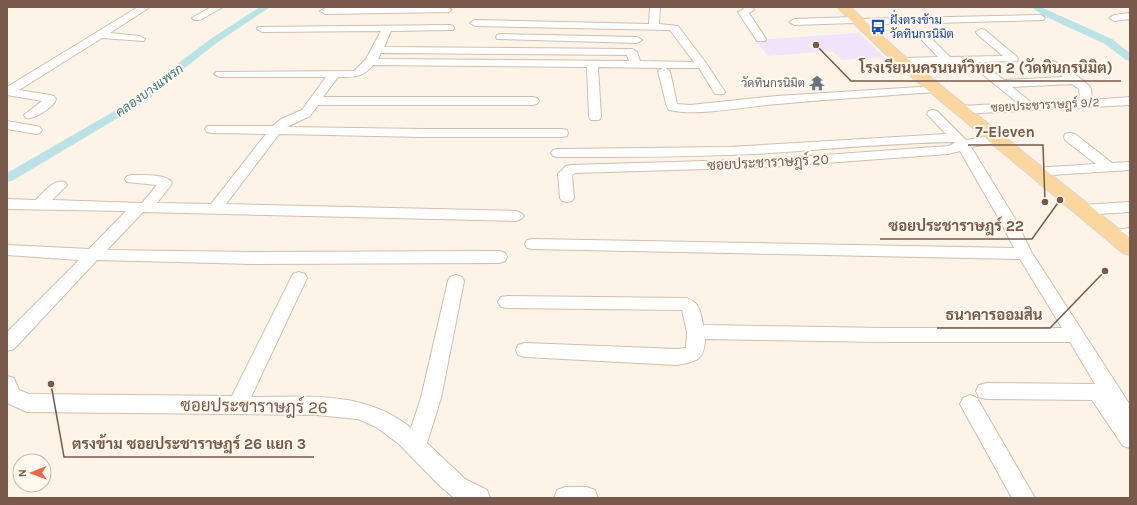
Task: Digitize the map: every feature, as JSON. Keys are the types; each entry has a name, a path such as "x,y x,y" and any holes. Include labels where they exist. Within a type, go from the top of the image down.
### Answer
{"main road":[{"path":"843,7 902,61 1035,172 1130,248"}],"street":[{"path":"8,92 144,7"},
{"path":"197,18 218,7"},
{"path":"654,23 655,7"},
{"path":"748,7 749,10 743,12 761,39"},
{"path":"325,11 386,9 446,10"},
{"path":"360,29 369,10"},
{"path":"1114,18 1130,16"},
{"path":"511,18 654,23 674,28 702,65 719,92"},
{"path":"794,22 1040,18"},
{"path":"475,23 642,26 654,23"},
{"path":"635,65 632,52 642,26"},
{"path":"220,74 334,75 360,73 371,62 388,28"},
{"path":"262,29 449,28"},
{"path":"902,61 1013,59 981,32"},
{"path":"920,33 947,60"},
{"path":"101,35 140,39"},
{"path":"501,37 637,40"},
{"path":"376,50 632,52"},
{"path":"371,62 702,65"},
{"path":"592,64 595,117"},
{"path":"1052,64 1076,80 1084,88 1086,96 1083,103"},
{"path":"980,67 1029,106"},
{"path":"664,72 670,102 673,107 690,109 793,99 936,89"},
{"path":"214,210 276,130 285,122 306,113 334,75"},
{"path":"1001,84 1076,80"},
{"path":"8,92 32,94 50,99 50,101 30,115"},
{"path":"315,102 533,101"},
{"name":"ซอยประชาราษฎร์ 9/2","path":"961,110 1130,101"},
{"path":"933,114 959,141 1006,218 1025,254 1123,419 1130,439"},
{"path":"7,125 36,130"},
{"path":"210,129 422,133 562,133"},
{"path":"1070,137 1108,167"},
{"path":"558,153 694,154 915,138 959,141"},
{"name":"ซอยประชาราษฎร์ 20","path":"566,198 564,174 571,169 770,163 948,150 956,148 959,141 996,139"},
{"path":"1035,172 1130,166"},
{"path":"7,344 92,255 142,208 164,185 165,182 132,180"},
{"path":"38,205 60,185"},
{"path":"7,204 516,216"},
{"path":"1083,210 1130,207"},
{"path":"1114,235 1130,233"},
{"path":"533,244 1025,254"},
{"path":"7,250 92,255 194,258 499,257"},
{"path":"237,406 299,278"},
{"path":"415,446 431,398 456,281"},
{"path":"508,302 686,304 691,309 696,332 695,351 690,355 677,356 525,350"},
{"path":"696,332 884,335 1074,335"},
{"name":"ซอยประชาราษฎร์ 26","path":"8,390 12,396 27,403 317,406 353,408 372,414 390,424 415,446 457,488 478,498"},
{"path":"1024,498 978,398 1097,392 1123,419"}],"shaded area":[{"path":"859,33 884,57 842,60 832,51 768,56 755,40"}],"waterway":[{"name":"คลองบางแพรก","path":"7,178 134,104 155,89 173,72 215,40 266,7"},
{"path":"1035,7 1059,20 1109,41 1130,58"}],"place":[{"name":"ฝั่งตรงข้าม วัดทินกรนิมิต","path":"878,27"},
{"name":"โรงเรียนนครนนท์วิทยา 2 (วัดทินกรนิมิต)","path":"816,45"},
{"name":"วัดทินกรนิมิต","path":"817,83"},
{"name":"ซอยประชาราษฎร์ 22","path":"1060,200"},
{"name":"7-Eleven","path":"1045,202"},
{"name":"ธนาคารออมสิน","path":"1105,271"},
{"name":"ตรงข้าม ซอยประชาราษฎร์ 26 แยก 3","path":"51,384"}]}
